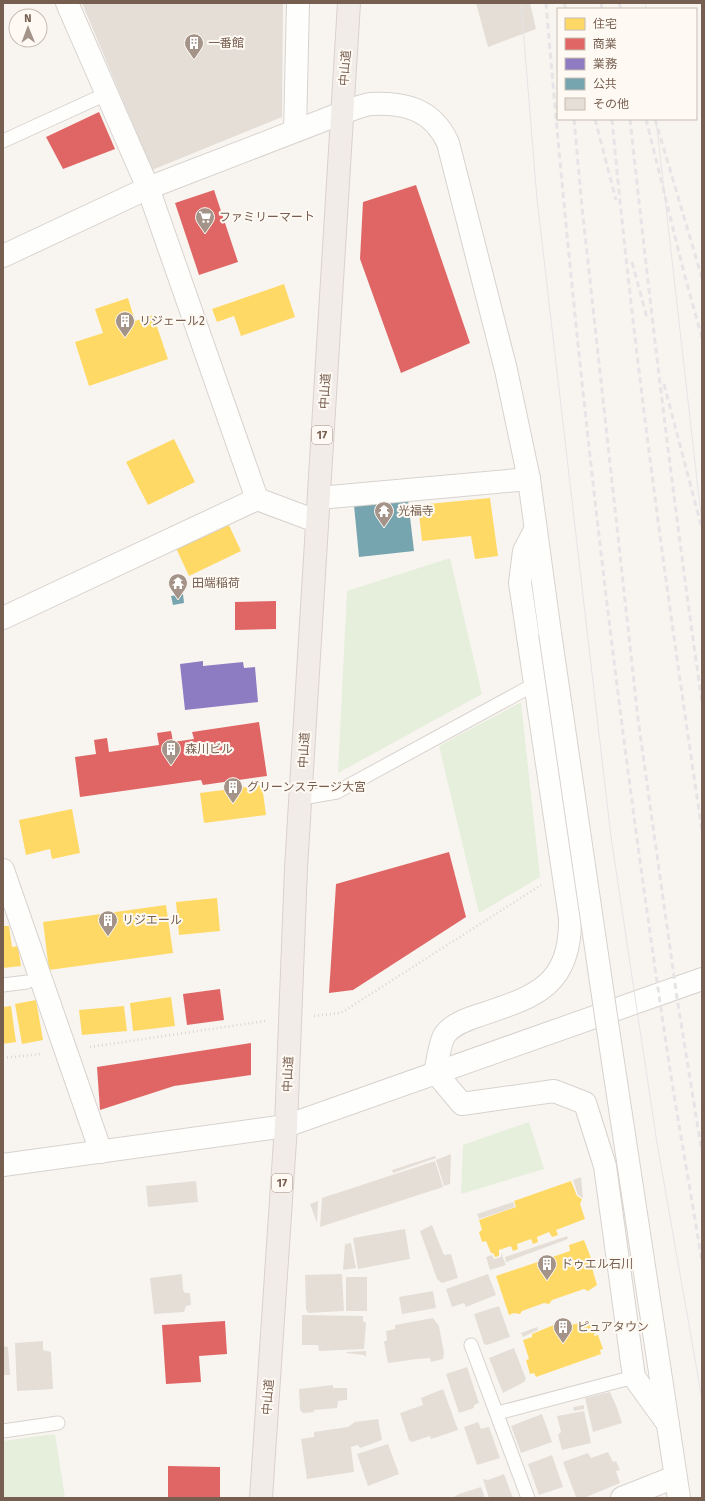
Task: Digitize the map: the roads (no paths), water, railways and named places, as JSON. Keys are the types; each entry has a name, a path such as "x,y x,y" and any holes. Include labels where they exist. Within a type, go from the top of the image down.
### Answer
{"highway":[{"name":"中山道","path":"261,1498 286,1126 296,868 302,798 316,521 319,498 349,3"}],"street":[{"path":"67,3 148,188 257,499"},
{"path":"295,131 298,3"},
{"path":"3,256 148,188 342,113 370,104 394,105 423,112 442,130 448,143 506,370 529,479 535,530 606,1016 679,1498"},
{"path":"319,498 529,479"},
{"path":"3,618 257,499 316,521"},
{"path":"435,1072 444,1037 453,1026 468,1019 509,1006 546,986 555,975 567,949 570,934 570,918 520,583 524,551 535,530"},
{"path":"3,870 34,981 66,1051 101,1152"},
{"path":"3,1165 286,1126 435,1072 702,979"},
{"path":"435,1072 462,1104 554,1091 585,1103 605,1166 634,1377 668,1424"},
{"path":"622,1498 675,1476"}],"lane":[{"path":"3,141 106,94"},
{"path":"302,798 337,792 535,684"},
{"path":"3,985 34,981"},
{"path":"472,1345 528,1498"},
{"path":"498,1413 634,1377"},
{"path":"3,1431 58,1423"}],"tram line":[{"path":"521,3 537,199 611,837 657,1143 702,1399"},
{"path":"645,3 646,8"},
{"path":"656,120 702,524"}],"railway":[{"path":"546,3 557,132 597,520 646,907 665,1036 702,1262"},
{"path":"564,3 566,8"},
{"path":"601,3 602,8"},
{"path":"619,3 621,8"},
{"path":"574,120 582,207 638,719 677,998 702,1153"},
{"path":"595,120 616,200"},
{"path":"612,120 630,297 652,475 702,831"},
{"path":"630,120 663,411 702,702"},
{"path":"646,120 683,269 702,338"},
{"path":"655,120 702,278"},
{"path":"632,262 647,318"},
{"path":"664,384 702,529"}],"place":[{"name":"一番館","path":"194,60"},
{"name":"ファミリーマート","path":"205,234"},
{"name":"リジェール2","path":"125,338"},
{"name":"光福寺","path":"384,528"},
{"name":"田端稲荷","path":"178,600"},
{"name":"森川ビル","path":"171,766"},
{"name":"グリーンステージ大宮","path":"233,804"},
{"name":"リジエール","path":"108,937"},
{"name":"ドゥエル石川","path":"547,1281"},
{"name":"ピュアタウン","path":"563,1344"}]}
